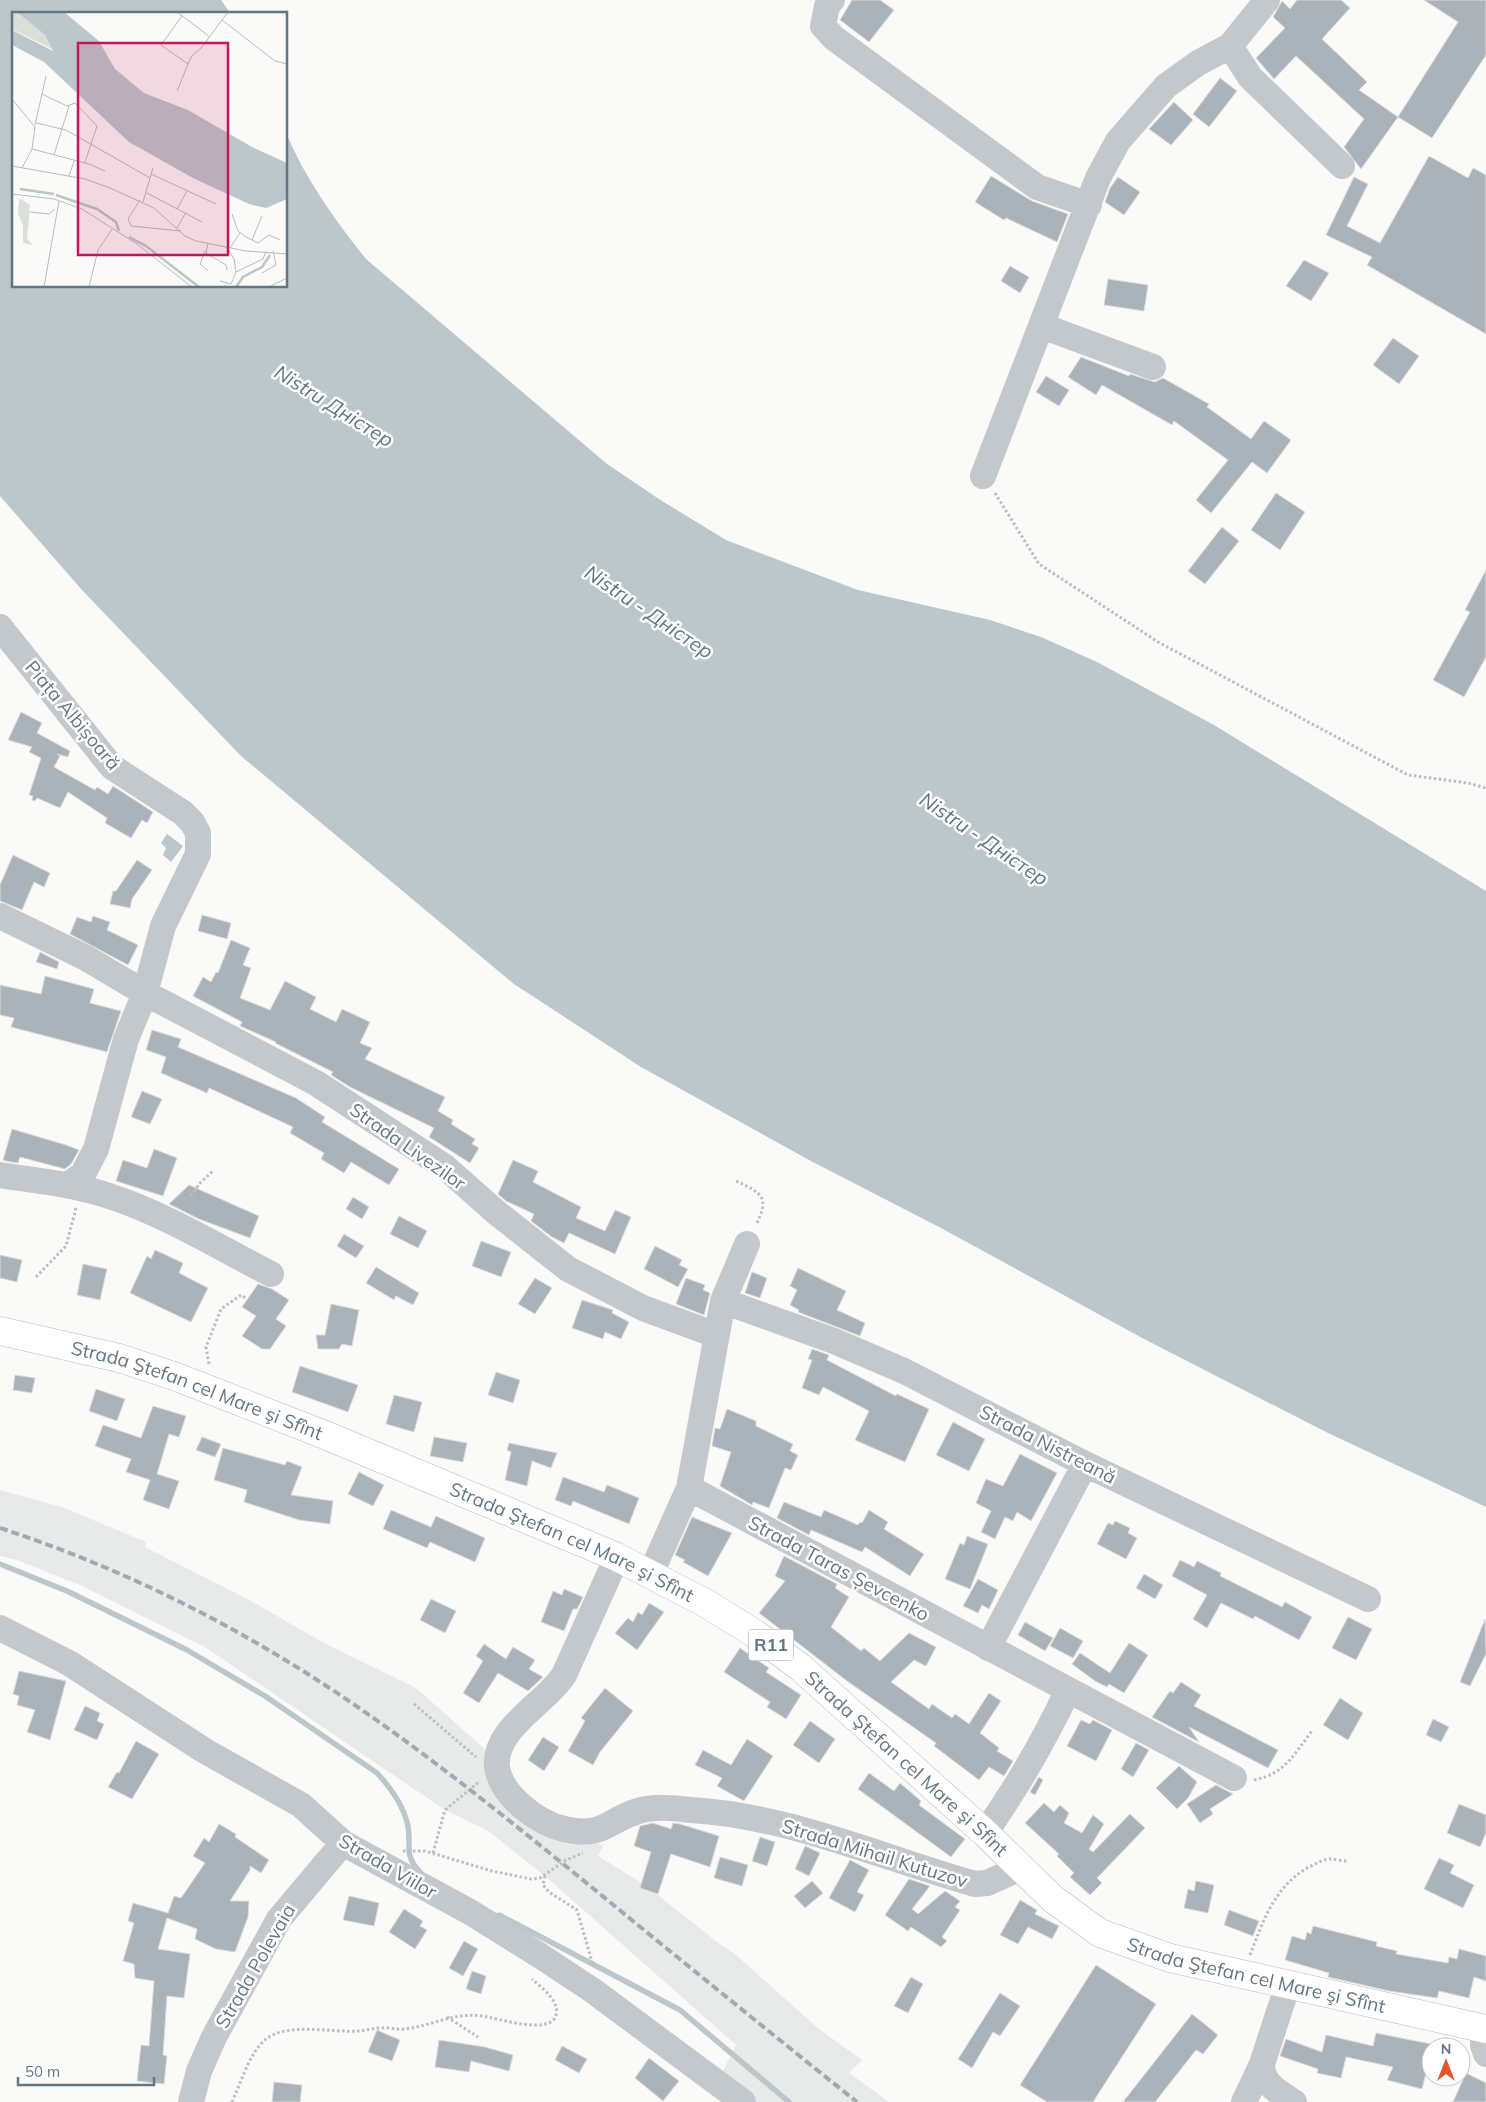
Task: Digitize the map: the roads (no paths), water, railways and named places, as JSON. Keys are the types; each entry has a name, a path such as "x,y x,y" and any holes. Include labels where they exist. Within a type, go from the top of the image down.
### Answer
{"main road":[{"name":"Strada Ştefan cel Mare şi Sfînt","path":"0,1331 119,1358 174,1376 324,1435 651,1573 754,1633 800,1667 985,1833 1053,1898 1100,1933 1170,1958 1288,1984 1485,2037"}],"street":[{"path":"832,0 827,6 823,26 834,38 1038,187 1089,205"},
{"path":"984,476 1098,178 1118,141 1160,93 1198,63 1230,46 1267,0"},
{"path":"1230,46 1250,77 1342,166"},
{"path":"1042,326 1153,367"},
{"name":"Piața Albișoară","path":"0,627 112,767 183,813 192,822 198,833 198,854 163,926 145,993"},
{"name":"Strada Livezilor","path":"0,916 86,958 145,993 316,1083 445,1167 497,1213 568,1269 643,1308 716,1335"},
{"path":"75,1187 84,1174 96,1149 126,1039 145,993"},
{"path":"0,1175 75,1187 110,1196 180,1227 271,1274"},
{"path":"651,1573 689,1488 723,1301 747,1244"},
{"name":"Strada Nistreană","path":"723,1301 834,1341 904,1371 1085,1464 1368,1599"},
{"path":"988,1648 1085,1464"},
{"name":"Strada Taras Șevcenko","path":"689,1488 1234,1778"},
{"name":"Strada Mihail Kutuzov","path":"616,1557 564,1674 556,1687 513,1728 502,1746 497,1765 504,1784 518,1801 552,1825 574,1830 599,1831 638,1811 672,1808 765,1820 835,1837 975,1884 987,1883 1020,1868"},
{"name":"Strada Viilor","path":"0,1628 69,1663 205,1751 301,1805 343,1843 470,1912 600,1995 743,2102"},
{"path":"985,1833 1009,1800 1036,1755 1068,1690"},
{"name":"Strada Polevaia","path":"191,2102 199,2071 214,2037 275,1926 296,1897 343,1843"},
{"path":"1244,2102 1262,2064 1288,1984"},
{"path":"1262,2064 1262,2075 1266,2082 1294,2102"}],"water":[{"path":"0,0 221,0 230,12 12,12 12,288 288,288 288,137 322,199 366,259 607,464 662,501 726,540 858,590 990,620 1041,637 1097,662 1214,725 1486,891 1486,1507 1328,1433 1144,1339 941,1228 809,1160 641,1067 514,984 241,756 82,590 0,496"},
{"path":"167,834 183,846 171,862 163,855 166,848 161,843"}],"waterway":[{"path":"0,1564 67,1591 187,1650 265,1696 377,1773 391,1790 402,1808 409,1830 411,1860 420,1872"},
{"path":"499,1915 680,2010 789,2102"}],"railway":[{"path":"0,1528 86,1559 128,1577 210,1617 289,1662 328,1687 428,1758 493,1808 857,2102"}],"water label":[{"name":"Nistru Дністер","path":"334,406"},
{"name":"Nistru - Дністер","path":"649,612"},
{"name":"Nistru - Дністер","path":"984,839"}]}
